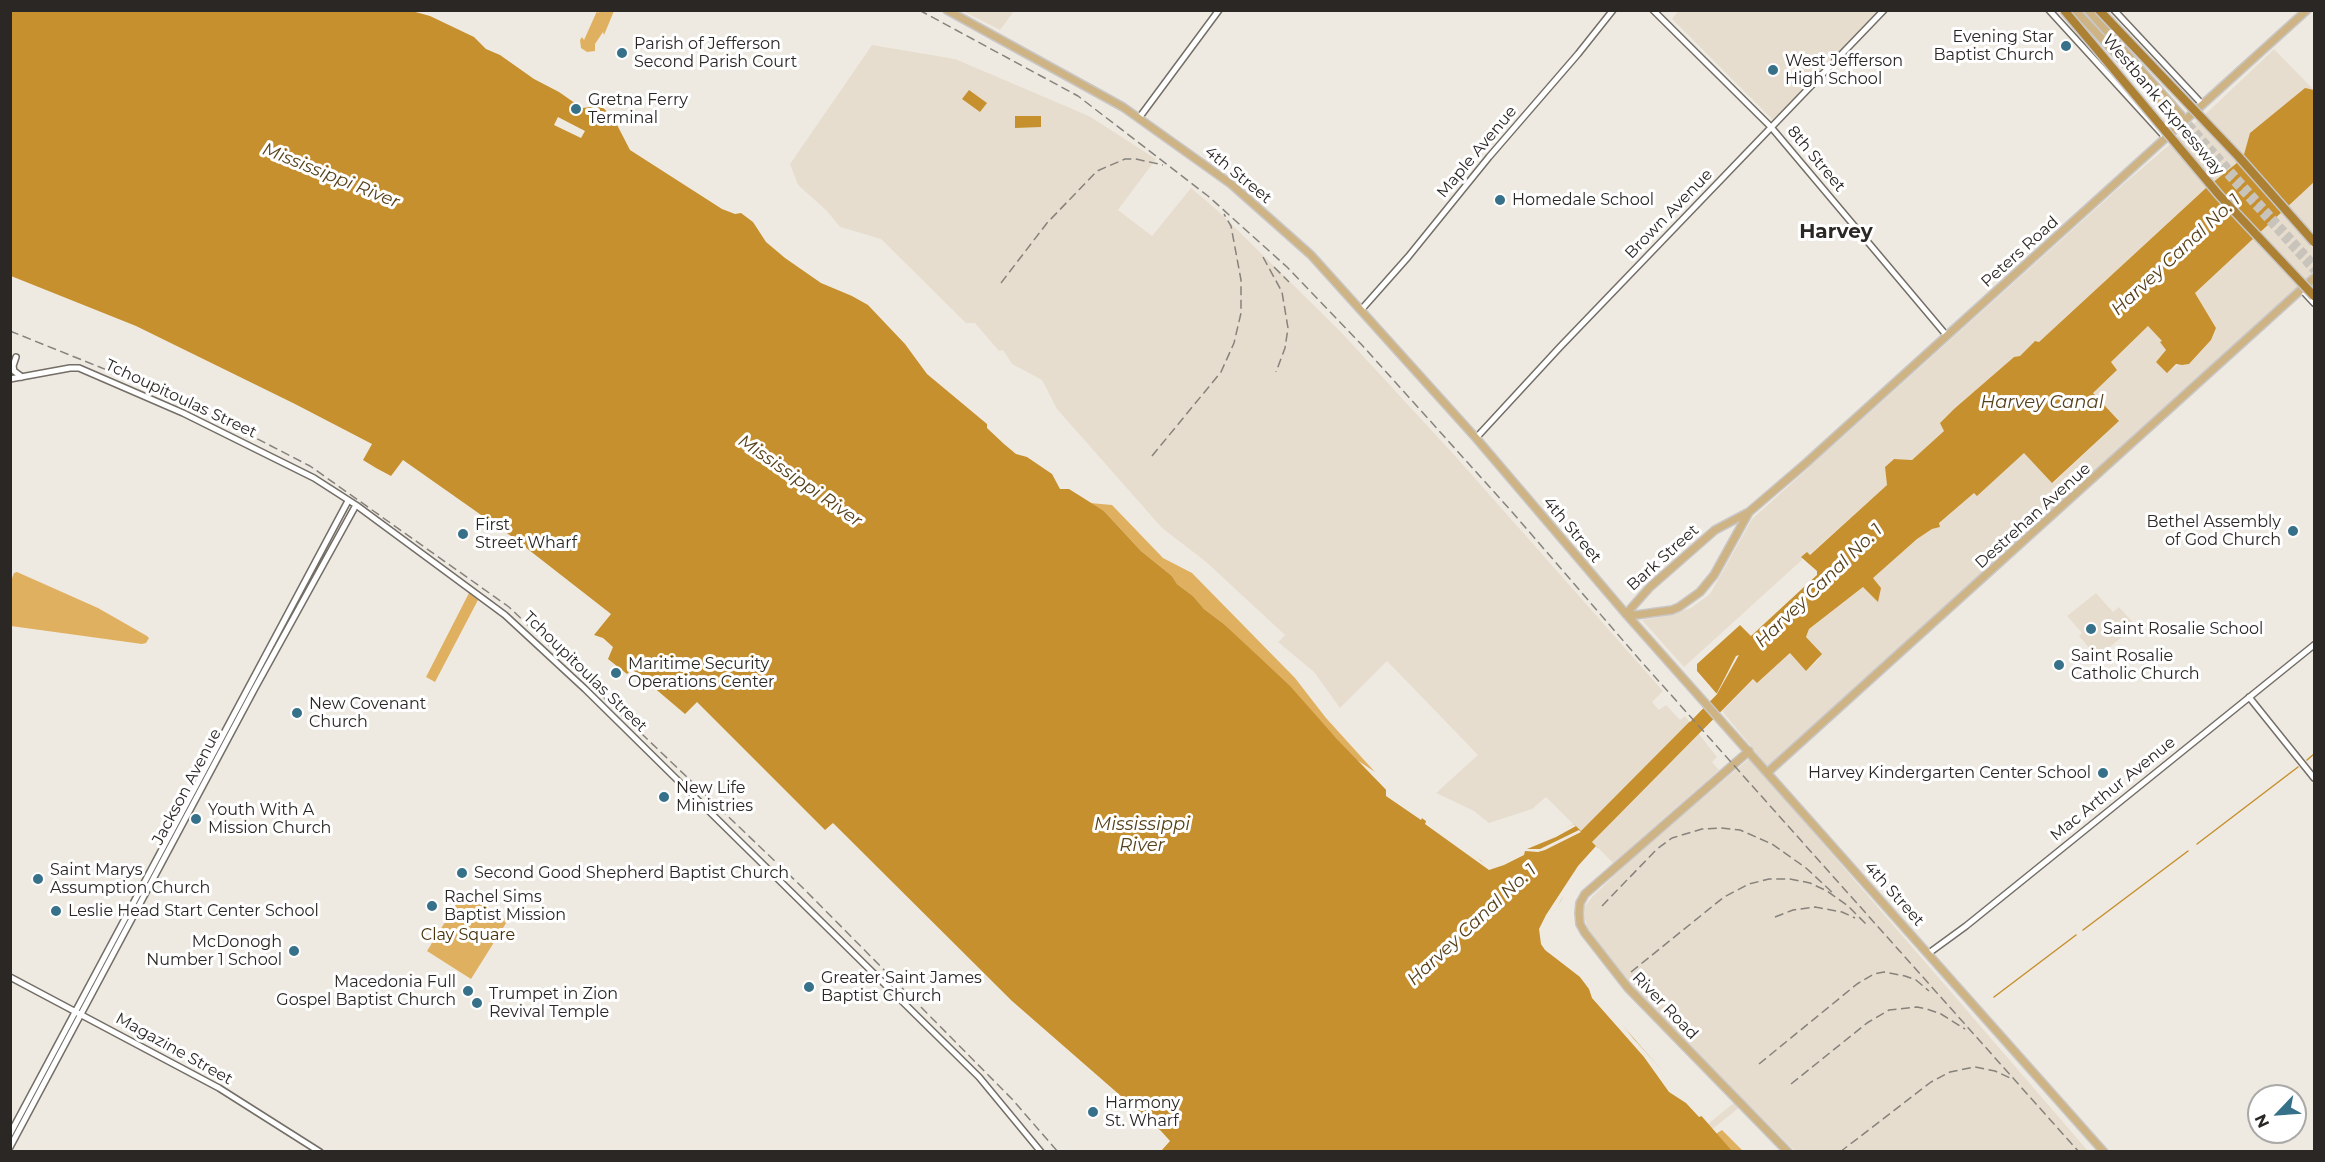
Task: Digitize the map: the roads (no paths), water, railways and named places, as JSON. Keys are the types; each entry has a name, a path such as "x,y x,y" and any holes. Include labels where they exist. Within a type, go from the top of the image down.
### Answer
{"highway":[{"name":"Westbank Expressway","path":"2064,10 2219,195 2314,296"},
{"name":"Westbank Expressway","path":"2099,10 2238,156 2314,242"}],"main road":[{"name":"4th Street","path":"947,10 1040,60 1139,118 1242,193 1311,255 1476,438 1626,614 2104,1152"},
{"path":"2075,10 2179,117 2088,10"},
{"name":"Peters Road","path":"1721,525 1749,512 2307,10"},
{"name":"Destrehan Avenue","path":"1768,772 2314,278"},
{"name":"Peters Road","path":"1626,614 1636,615 1679,607 1700,592 1714,575 1749,512"},
{"name":"Bark Street","path":"1626,614 1650,587 1721,525"},
{"name":"River Road","path":"1749,751 1585,894 1580,903 1580,924 1628,988 1788,1152"}],"street":[{"path":"1139,118 1219,10"},
{"name":"Maple Avenue","path":"1361,310 1408,257 1613,10"},
{"name":"8th Street","path":"1653,10 1771,127 1947,336"},
{"name":"Brown Avenue","path":"1476,438 1560,347 1884,10"},
{"name":"Westbank Expressway","path":"2049,10 2165,138"},
{"name":"Westbank Expressway","path":"2114,10 2202,104"},
{"path":"2302,290 2314,303"},
{"path":"16,357 14,371 22,377"},
{"name":"Tchoupitoulas Street","path":"10,379 70,368 82,369 183,412 314,478 356,505 506,615 585,689 979,1077 1041,1152"},
{"name":"Jackson Avenue","path":"10,1147 348,501"},
{"name":"Jackson Avenue","path":"10,1134 356,505"},
{"name":"Mac Arthur Avenue","path":"1929,953 1966,926 2314,645"},
{"path":"2249,697 2314,778"},
{"name":"Magazine Street","path":"10,977 219,1088 320,1152"}],"water":[{"name":"Mississippi River","path":"10,11 412,11 430,16 474,37 486,49 500,55 582,108 601,106 613,117 630,150 722,209 735,214 741,213 753,222 766,242 785,258 821,283 868,305 905,344 927,374 987,424 987,428 1004,444 1016,454 1027,457 1052,474 1060,489 1069,489 1104,511 1141,551 1172,576 1177,584 1193,596 1204,609 1224,624 1290,686 1394,798 1491,868 1525,851 1527,846 1574,824 1581,831 1717,694 1697,671 1697,664 1740,625 1751,636 1817,575 1817,571 1801,557 1807,552 1810,555 1887,485 1885,467 1894,459 1912,460 1944,431 1940,423 1954,409 2014,357 2020,356 2035,341 2039,342 2206,188 2243,158 2250,133 2305,88 2314,90 2314,182 2195,293 2216,328 2211,340 2189,364 2176,364 2167,373 2156,362 2166,350 2160,342 2162,341 2148,326 2111,362 2117,370 2093,393 2119,421 2052,483 2024,453 1977,496 1974,493 1939,523 1940,527 1932,529 1917,539 1873,578 1881,588 1878,602 1863,587 1809,629 1806,637 1822,654 1806,671 1790,653 1757,683 1753,679 1592,842 1598,848 1580,867 1544,930 1550,950 1576,972 1732,1151 1161,1151 1170,1141 1161,1131 1012,1001 833,823 825,830 697,702 685,714 632,669 627,674 608,659 613,647 603,638 594,635 611,614 511,536 403,460 391,476 363,460 372,444 136,326 11,276"},
{"path":"969,90 987,103 980,112 962,99"},
{"path":"1015,116 1041,116 1041,127 1015,128"}],"waterway":[{"path":"2307,760 2314,754"},
{"path":"2197,844 2298,767"},
{"path":"2083,930 2188,851"},
{"path":"1994,997 2076,935"}],"tunnel":[{"path":"2182,116 2314,264"},
{"path":"2178,120 2314,271"}],"railway":[{"path":"919,10 1078,96 1208,196 1287,267 1361,344 1513,513 1639,659 2079,1152"},
{"path":"1001,283 1047,223 1097,171 1125,159 1163,165"},
{"path":"1152,456 1221,372 1234,343 1241,313 1241,280 1231,226 1224,214"},
{"path":"1263,257 1282,292 1288,328 1285,348 1276,372"},
{"path":"1274,267 1289,282"},
{"path":"10,331 184,401 310,466 509,607 802,887 1012,1099 1058,1152"},
{"path":"1602,906 1657,849 1672,838 1702,829 1721,828 1740,830 1772,844 1806,868 1834,894"},
{"path":"1631,972 1724,897 1749,884 1769,879 1790,879 1810,883 1827,891 1848,906 1866,924"},
{"path":"1775,917 1793,910 1815,907 1842,912 1855,918"},
{"path":"1759,1064 1857,984 1874,974 1884,972 1905,976 1916,980 1929,991"},
{"path":"1791,1084 1867,1023 1889,1010 1917,1007 1927,1009 1941,1014 1965,1029"},
{"path":"1840,1152 1931,1082 1950,1072 1975,1067 1995,1071 2010,1078"}],"place":[{"name":"Evening Star Baptist Church","path":"2066,46"},
{"name":"Parish of Jefferson Second Parish Court","path":"622,53"},
{"name":"West Jefferson High School","path":"1773,70"},
{"name":"Gretna Ferry Terminal","path":"576,109"},
{"name":"Homedale School","path":"1500,200"},
{"name":"Bethel Assembly of God Church","path":"2293,531"},
{"name":"First Street Wharf","path":"463,534"},
{"name":"Saint Rosalie School","path":"2091,629"},
{"name":"Saint Rosalie Catholic Church","path":"2059,665"},
{"name":"Maritime Security Operations Center","path":"616,673"},
{"name":"New Covenant Church","path":"297,713"},
{"name":"Harvey Kindergarten Center School","path":"2103,773"},
{"name":"New Life Ministries","path":"664,797"},
{"name":"Youth With A Mission Church","path":"196,819"},
{"name":"Second Good Shepherd Baptist Church","path":"462,873"},
{"name":"Saint Marys Assumption Church","path":"38,879"},
{"name":"Rachel Sims Baptist Mission","path":"432,906"},
{"name":"Leslie Head Start Center School","path":"56,911"},
{"name":"McDonogh Number 1 School","path":"294,951"},
{"name":"Greater Saint James Baptist Church","path":"809,987"},
{"name":"Macedonia Full Gospel Baptist Church","path":"468,991"},
{"name":"Trumpet in Zion Revival Temple","path":"477,1003"},
{"name":"Harmony St. Wharf","path":"1093,1112"}],"district":[{"name":"Harvey","path":"1836,232"}],"water label":[{"name":"Harvey Canal No. 1","path":"2176,255"},
{"name":"Harvey Canal","path":"2042,403"},
{"name":"Harvey Canal No. 1","path":"1819,586"},
{"name":"Harvey Canal No. 1","path":"1472,925"}],"park label":[{"name":"Clay Square","path":"468,935"}]}
